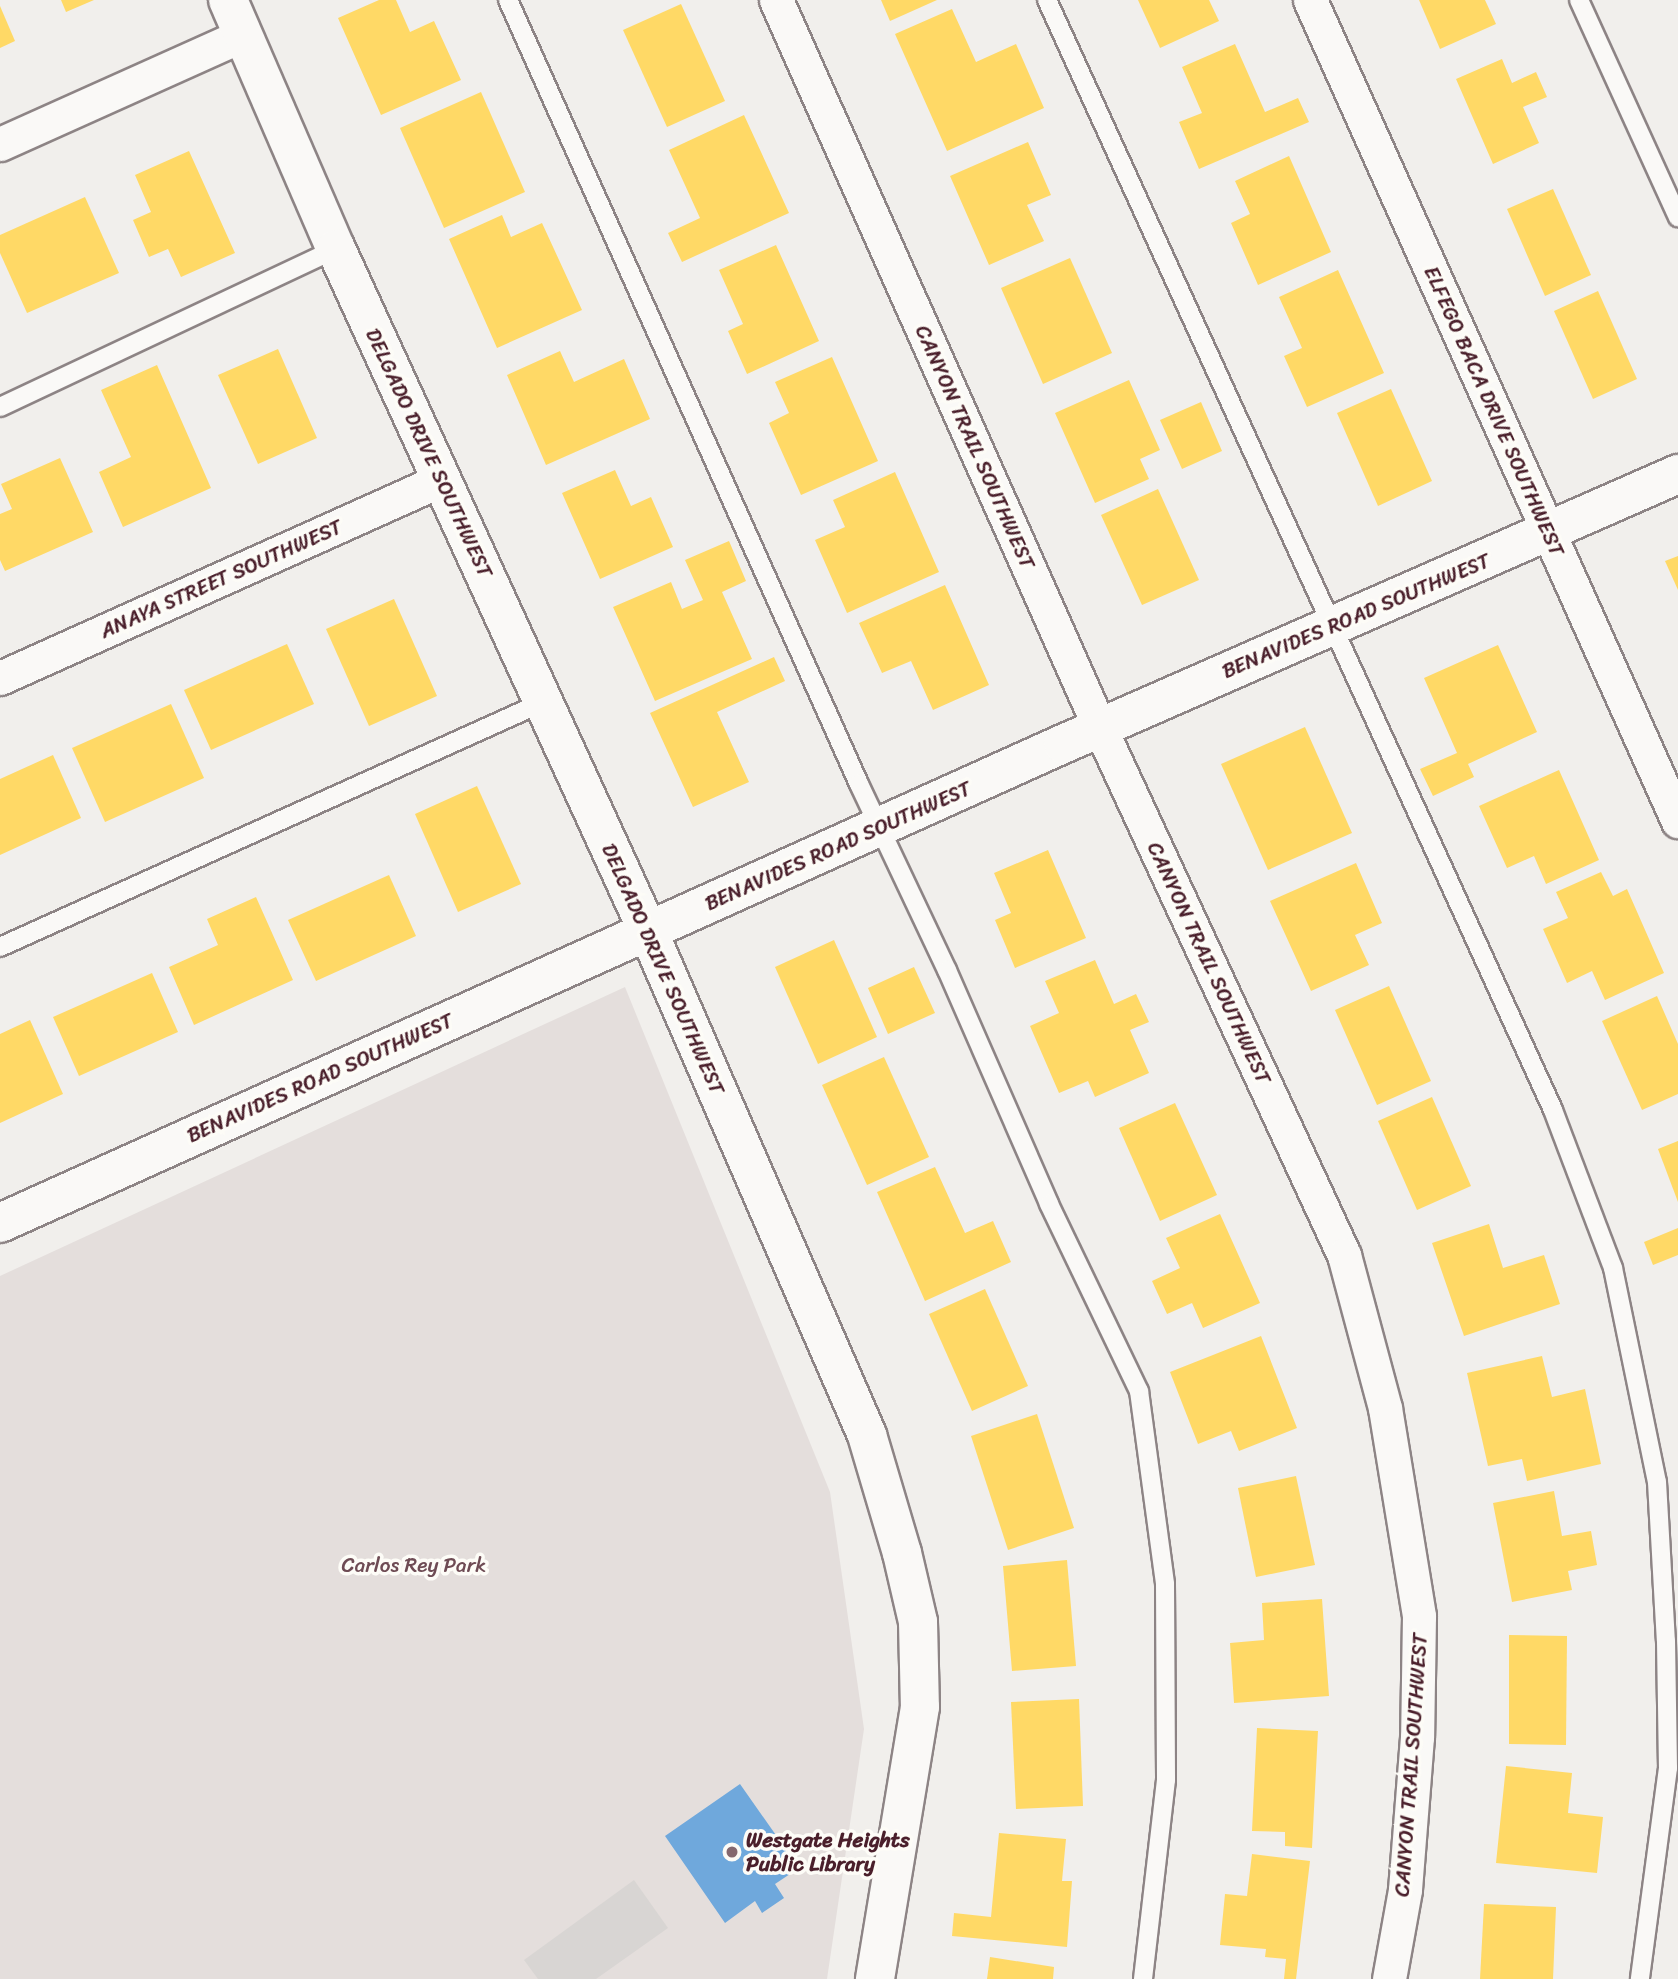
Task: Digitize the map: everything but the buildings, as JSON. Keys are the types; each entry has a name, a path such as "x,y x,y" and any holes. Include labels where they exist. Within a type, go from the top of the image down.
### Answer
{"street":[{"name":"DELGADO DRIVE SOUTHWEST","path":"228,0 336,250 541,703 648,930 867,1435 918,1622 920,1707 875,1979"},
{"name":"CANYON TRAIL SOUTHWEST","path":"776,0 1100,728 1344,1255 1385,1408 1419,1616 1417,1737 1405,1890 1389,1979"},
{"name":"ELFEGO BACA DRIVE SOUTHWEST","path":"1310,0 1678,821"},
{"path":"0,144 243,35"},
{"name":"BENAVIDES ROAD SOUTHWEST","path":"0,1223 1100,728 1678,474"},
{"name":"ANAYA STREET SOUTHWEST","path":"0,678 441,480"}],"lane":[{"path":"508,0 879,827 947,970 1049,1204 1139,1391 1165,1584 1166,1780 1143,1979"},
{"path":"1047,0 1553,1110 1613,1268 1657,1482 1666,1641 1668,1768 1640,1979"},
{"path":"1579,0 1678,217"},
{"path":"0,407 336,250"},
{"path":"0,947 541,703"}],"green space":[{"name":"Carlos Rey Park","path":"625,987 830,1492 864,1729 827,1979 0,1979 0,1276"}],"place":[{"name":"Westgate Heights Public Library","path":"732,1852"}]}
